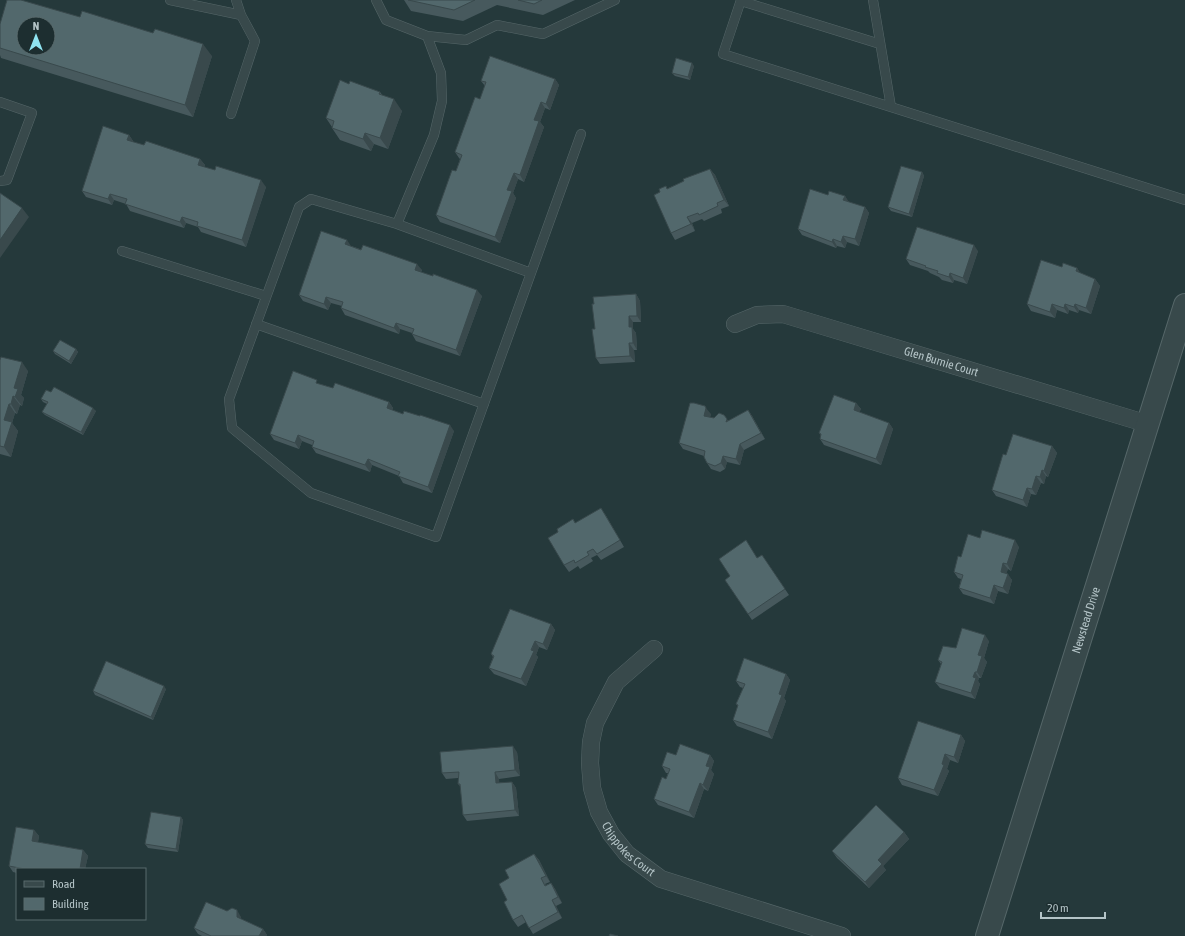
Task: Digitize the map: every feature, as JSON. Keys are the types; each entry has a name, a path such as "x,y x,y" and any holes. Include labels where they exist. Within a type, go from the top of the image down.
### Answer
{"street":[{"name":"Newstead Drive","path":"987,936 1185,305"},
{"name":"Glen Burnie Court","path":"735,324 757,315 783,314 1148,424"},
{"name":"Chippokes Court","path":"654,649 616,682 596,723 591,742 590,763 592,788 599,812 611,834 626,854 661,879 842,936"}],"lane":[{"path":"170,0 241,15"},
{"path":"231,114 255,41 241,15 236,0"},
{"path":"376,0 386,20 427,36 466,40 497,25 543,34 615,0"},
{"path":"873,0 891,107"},
{"path":"880,44 741,1 724,54 1185,200"},
{"path":"397,224 434,135 442,101 441,73 427,36"},
{"path":"0,102 32,113 7,180 0,181"},
{"path":"531,273 397,224 311,199 299,207 229,399 232,428 311,493 436,537 484,404 581,134"},
{"path":"122,251 266,296"},
{"path":"256,324 484,404"}],"building":[{"path":"7,0 21,0 80,17 82,11 153,33 155,29 203,44 185,105 26,56 56,56 56,16 16,16 16,53 0,48 0,24"},
{"path":"408,0 475,0 454,10"},
{"path":"518,0 542,0 534,4"},
{"path":"490,56 555,79 546,104 541,102 534,120 539,121 520,175 514,173 507,190 512,191 495,237 436,215 452,170 456,171 462,155 455,152 475,97 480,99 486,82 481,81"},
{"path":"676,58 692,63 688,77 672,73"},
{"path":"340,80 349,84 350,81 394,99 380,138 365,133 363,139 332,128 334,121 326,118"},
{"path":"103,126 129,135 127,140 144,145 146,141 200,159 198,165 215,170 216,166 261,180 242,240 197,226 198,222 182,217 180,222 125,204 127,199 110,194 108,199 82,191"},
{"path":"901,166 922,172 909,214 888,207"},
{"path":"710,169 724,200 717,203 718,206 699,215 698,213 687,217 691,224 671,233 654,195 660,192 659,189 666,186 667,189 684,181 683,179"},
{"path":"810,189 828,195 829,191 845,196 843,200 865,207 855,239 843,236 841,242 833,239 832,242 798,229"},
{"path":"0,193 22,208 0,240"},
{"path":"917,227 974,245 963,278 950,273 949,277 937,273 938,271 906,259"},
{"path":"321,231 347,240 345,244 361,250 363,245 417,264 415,270 433,276 433,274 477,290 456,350 412,334 414,329 396,323 394,328 341,308 343,302 326,297 324,304 299,295"},
{"path":"1041,260 1062,267 1063,263 1077,268 1076,271 1095,279 1086,308 1075,304 1074,307 1065,304 1064,308 1052,304 1050,312 1027,304"},
{"path":"636,294 637,316 629,316 629,327 632,327 633,343 629,343 630,356 596,358 592,329 595,329 592,304 594,304 593,297"},
{"path":"60,340 76,349 69,361 53,351"},
{"path":"1,357 22,362 14,388 18,389 15,397 13,396 11,404 9,404 4,420 12,422 4,447 0,446"},
{"path":"293,371 317,380 316,383 333,388 335,383 389,402 387,408 403,414 404,411 450,425 428,487 398,476 400,472 368,459 365,465 312,447 314,441 298,435 295,443 270,434"},
{"path":"54,387 93,408 81,432 42,412 48,402 41,399 46,390 51,392"},
{"path":"834,395 856,403 854,410 889,423 876,459 820,439 821,434 819,433"},
{"path":"690,403 705,406 704,416 714,418 719,413 724,415 727,419 726,422 748,410 761,433 740,444 736,459 723,456 721,463 715,466 707,463 704,457 705,451 679,443"},
{"path":"1013,434 1052,446 1044,471 1042,470 1040,477 1036,476 1032,489 1027,488 1023,500 992,490 1003,454 1006,455"},
{"path":"601,508 620,540 597,554 593,549 587,552 589,555 575,563 574,560 564,565 548,538 558,532 557,529 573,519 575,523"},
{"path":"982,530 1015,540 1007,564 1003,563 1001,572 1008,574 1003,588 994,585 990,598 959,588 963,575 954,572 958,556 961,557 968,534 980,538"},
{"path":"746,540 757,558 762,555 785,589 748,614 725,580 730,576 719,559"},
{"path":"510,609 551,624 543,644 535,641 531,650 534,651 521,679 489,668 494,656 491,654"},
{"path":"962,628 985,635 978,655 982,656 977,672 975,672 973,677 976,678 971,693 935,682 942,662 938,660 943,646 956,648"},
{"path":"744,658 786,674 779,694 782,695 768,732 733,720 738,705 736,704 745,684 736,681"},
{"path":"106,661 164,686 151,717 93,691"},
{"path":"918,721 961,735 954,757 945,754 942,764 944,765 934,790 898,778"},
{"path":"680,744 710,755 706,766 710,767 703,785 700,783 689,812 654,799 662,777 666,779 670,769 662,766 667,752 676,755"},
{"path":"513,746 515,770 495,772 496,783 512,782 515,810 463,815 460,784 458,784 459,772 442,773 440,752"},
{"path":"876,805 904,832 878,860 882,864 865,882 832,851"},
{"path":"151,812 181,817 176,849 145,844"},
{"path":"16,827 34,830 32,841 83,850 80,868 20,868 9,866"},
{"path":"534,854 546,876 541,878 545,886 551,883 558,897 552,900 558,912 529,928 522,915 513,920 504,902 507,900 499,884 509,878 505,870"},
{"path":"206,902 227,911 232,908 237,910 237,917 263,929 259,936 211,936 194,928"}]}
